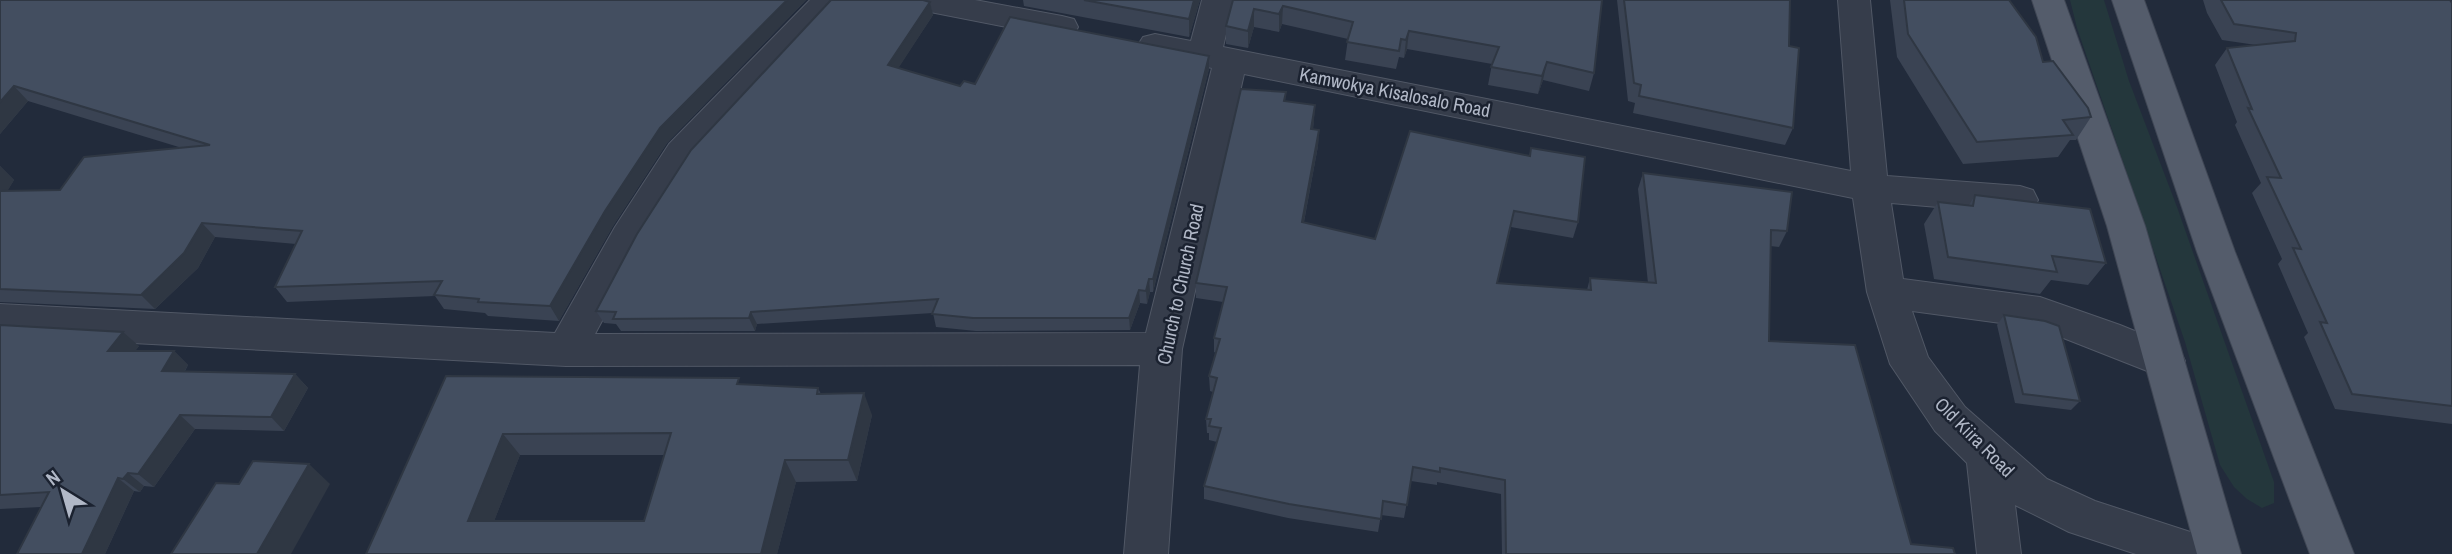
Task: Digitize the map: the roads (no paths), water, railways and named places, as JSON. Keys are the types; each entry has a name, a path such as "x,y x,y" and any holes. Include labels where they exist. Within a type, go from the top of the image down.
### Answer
{"main road":[{"path":"2048,0 2126,226 2219,554"},
{"path":"2128,0 2216,252 2332,554"}],"street":[{"path":"566,350 628,237 682,153 828,0"},
{"name":"Kamwokya Kisalosalo Road","path":"920,0 1870,188 2020,200"},
{"path":"1218,0 1218,57"},
{"name":"Old Kiira Road","path":"1854,0 1870,188 1886,292 1910,364 1950,419 2032,493 2085,518 2199,554"},
{"name":"Church to Church Road","path":"1146,554 1162,349 1218,57"},
{"path":"1886,292 2040,313 2106,336 2165,361"},
{"path":"0,320 566,350 1162,349"},
{"path":"1987,455 1999,554"}]}
